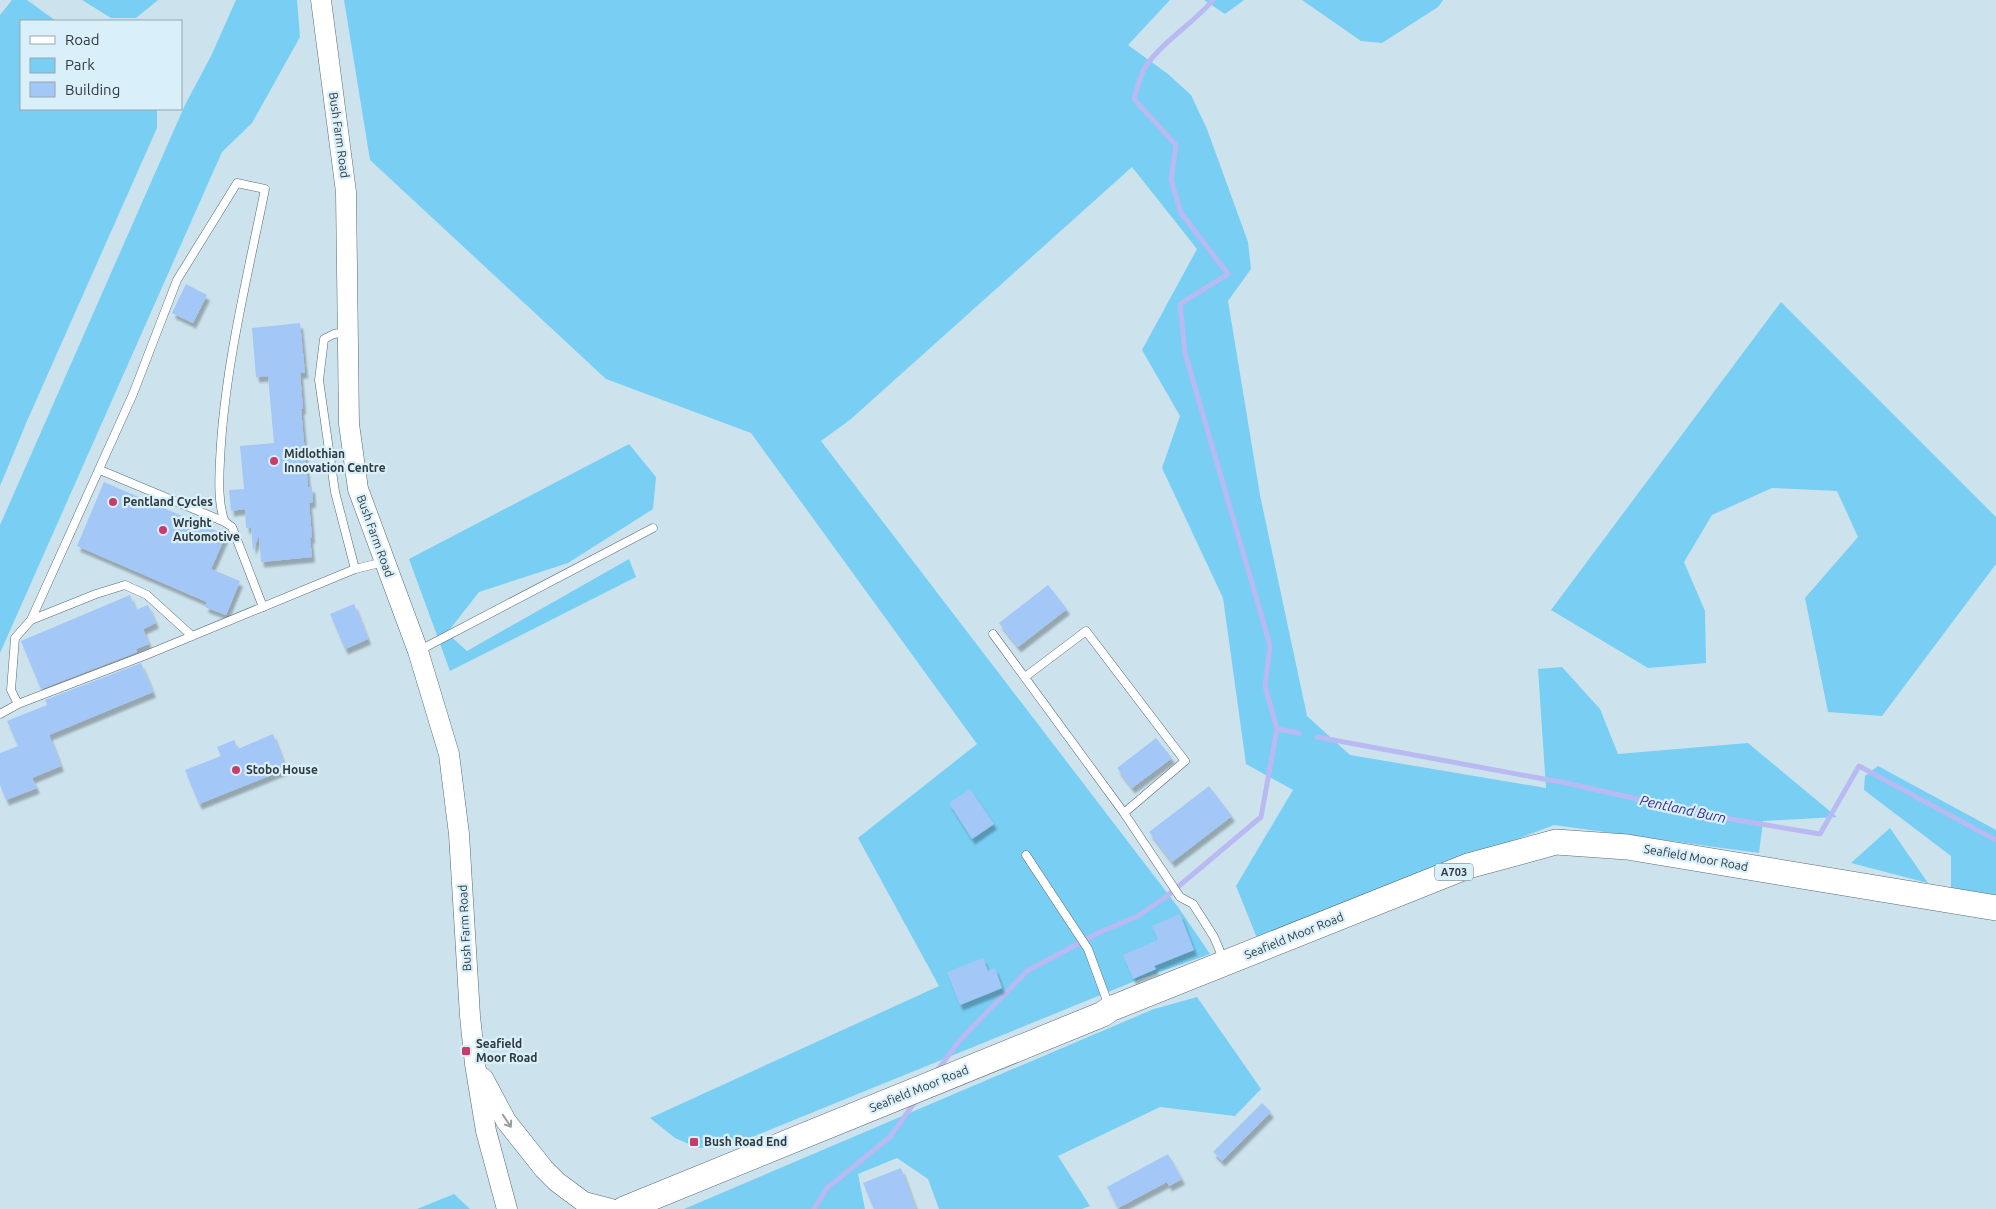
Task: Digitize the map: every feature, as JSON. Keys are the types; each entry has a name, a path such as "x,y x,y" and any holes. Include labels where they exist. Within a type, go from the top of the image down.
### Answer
{"main road":[{"name":"Seafield Moor Road","path":"624,1209 1103,1014 1110,1009 1468,866 1556,842 1627,847 1996,908"}],"street":[{"name":"Bush Farm Road","path":"321,0 346,192 349,424 358,489 418,651 450,754 459,834 470,1016 475,1064 486,1131 507,1209"},
{"name":"Bush Farm Road","path":"475,1064 506,1121 544,1169 557,1182 584,1202 611,1209"}],"lane":[{"path":"18,704 11,690 15,638 31,620 100,470 164,318 177,280 237,183 265,189 222,419 220,476 225,522"},
{"path":"347,332 334,334 324,339 319,380 335,492 355,569"},
{"path":"100,470 225,522 232,527 263,607"},
{"path":"418,651 653,528"},
{"path":"0,714 18,704 192,636 355,569 384,562"},
{"path":"31,620 96,594 125,585 147,595 192,636"},
{"path":"1025,677 1086,631 1185,761 1124,813"},
{"path":"993,634 1124,813 1172,886 1178,894 1193,904 1214,937 1225,964"},
{"path":"1026,855 1088,949 1110,1009"}],"green space":[{"path":"12,0 27,0 55,20 20,20 20,110 157,110 157,128 0,486 0,15"},
{"path":"82,0 158,0 136,18 111,18"},
{"path":"236,0 297,0 300,37 252,123 222,152 0,653 0,525 185,105 211,56"},
{"path":"344,0 1170,0 1128,45 1168,74 1191,95 1207,129 1248,242 1251,269 1228,301 1260,495 1307,716 1350,755 1546,788 1538,669 1562,667 1600,709 1618,754 1748,743 1837,817 1763,821 1759,853 1554,825 1257,938 1236,886 1293,790 1246,764 1223,598 1162,468 1180,416 1142,350 1197,249 1132,167 851,419 821,441 1178,907 1210,954 1140,979 730,1146 698,1148 675,1138 650,1118 939,986 858,838 977,744 751,433 606,379 370,160"},
{"path":"1204,0 1244,0 1225,14"},
{"path":"1302,0 1443,0 1438,7 1382,43 1361,41"},
{"path":"1781,302 1996,517 1996,564 1882,716 1828,712 1805,598 1858,537 1837,491 1772,488 1712,515 1684,562 1705,611 1706,663 1648,668 1551,610"},
{"path":"629,444 656,477 653,509 568,563 479,592 447,633 467,651 629,559 636,577 450,671 409,559"},
{"path":"1878,766 1996,830 1996,897 1951,890 1951,856 1864,790 1865,776"},
{"path":"1890,828 1928,883 1851,863"},
{"path":"1197,997 1261,1089 1235,1116 1160,1107 1058,1156 1090,1206 1082,1209 939,1209 928,1179 897,1158 858,1174 865,1209 684,1209 1154,1009"},
{"path":"454,1194 470,1209 417,1209"}],"building":[{"path":"186,284 207,295 193,323 172,313"},
{"name":"Midlothian Innovation Centre","path":"300,323 305,373 300,373 303,409 301,409 308,487 312,487 313,502 309,503 312,557 261,562 259,536 253,550 251,527 246,528 245,509 231,511 229,490 244,489 240,446 274,443 268,376 256,377 252,328"},
{"path":"104,482 226,535 211,569 240,581 226,615 205,607 207,602 77,546"},
{"path":"1048,585 1067,609 1018,647 999,623"},
{"path":"130,595 136,610 148,605 156,623 143,629 149,644 136,649 137,652 41,689 21,641"},
{"path":"354,604 368,639 345,649 330,614"},
{"path":"141,663 153,692 49,735 61,766 32,778 37,788 6,800 0,785 0,753 18,746 7,721 47,705 45,700"},
{"name":"Stobo House","path":"273,734 286,769 199,804 185,770 221,756 217,747 234,740 238,749"},
{"path":"1156,738 1172,758 1132,788 1117,768"},
{"path":"1209,786 1232,816 1172,862 1149,832"},
{"path":"970,789 994,824 972,839 949,803"},
{"path":"1180,914 1194,950 1154,966 1156,969 1133,979 1123,955 1158,940 1152,926"},
{"path":"983,958 988,971 995,968 1002,988 960,1005 947,972"},
{"path":"1262,1103 1271,1112 1222,1161 1213,1152"},
{"path":"1168,1154 1182,1179 1169,1186 1167,1182 1118,1208 1107,1187"},
{"path":"901,1168 916,1209 874,1209 863,1183"}],"waterway":[{"path":"936,1072 960,1040 1027,971 1098,933 1138,916 1167,896 1261,817 1277,729 1265,686 1270,645 1185,353 1180,304 1228,274 1181,213 1171,180 1176,145 1134,99 1142,74 1153,57 1213,0"},
{"name":"Pentland Burn","path":"1277,729 1299,733"},
{"name":"Pentland Burn","path":"1317,737 1571,784 1707,815 1820,834 1859,766 1996,840"},
{"path":"814,1209 827,1188 890,1137 917,1099"}],"place":[{"name":"Midlothian Innovation Centre","path":"274,461"},
{"name":"Pentland Cycles","path":"113,502"},
{"name":"Wright Automotive","path":"163,530"},
{"name":"Stobo House","path":"236,770"},
{"name":"Seafield Moor Road","path":"466,1051"},
{"name":"Bush Road End","path":"694,1142"}]}
